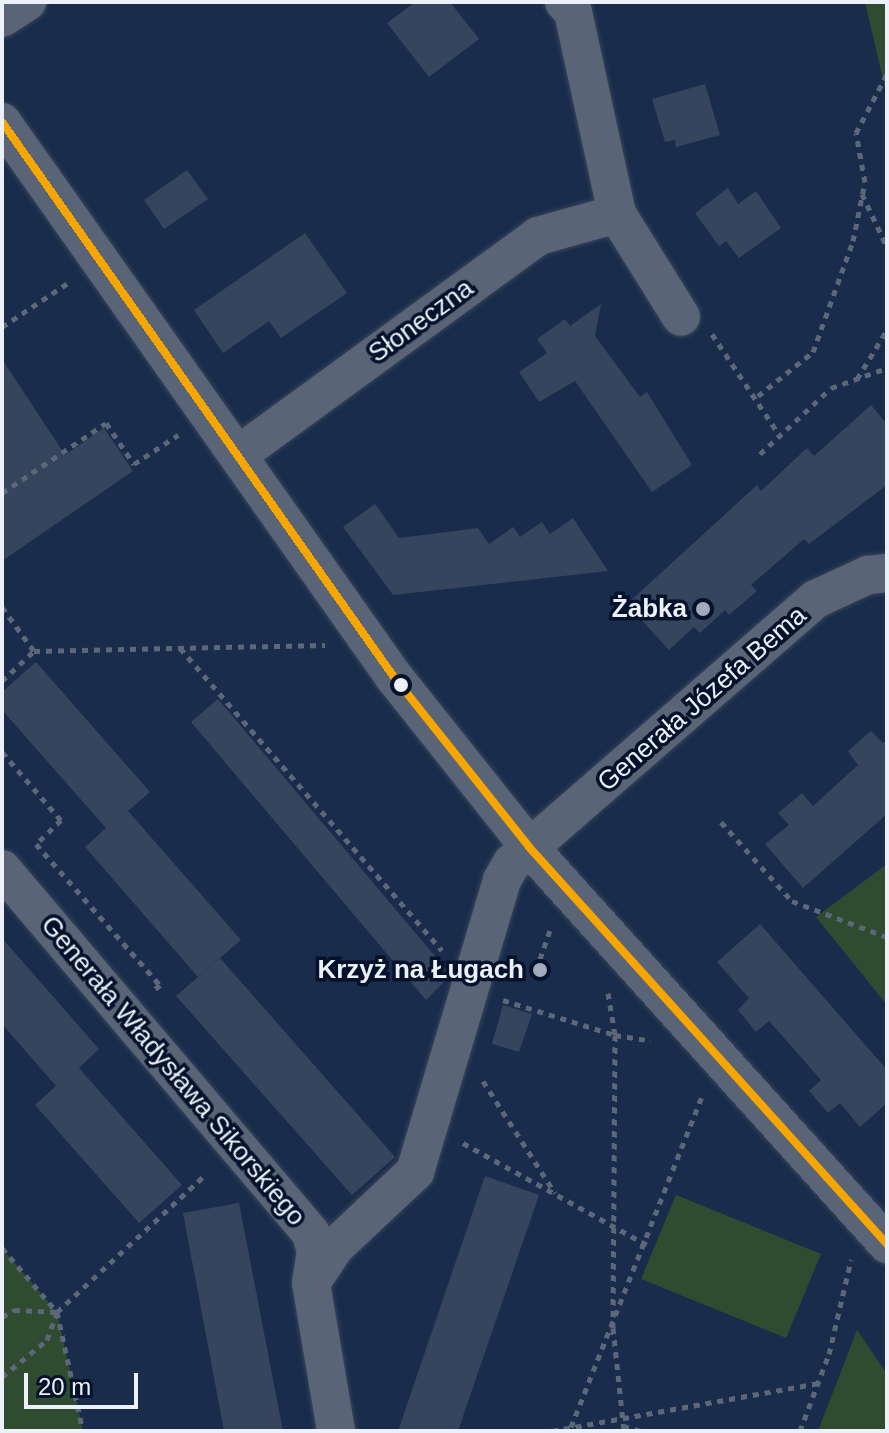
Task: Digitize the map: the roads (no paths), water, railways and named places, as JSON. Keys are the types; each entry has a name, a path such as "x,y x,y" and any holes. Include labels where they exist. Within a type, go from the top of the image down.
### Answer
{"street":[{"path":"2,18 27,2"},
{"path":"564,2 573,12 617,214 681,317"},
{"path":"2,122 102,259 359,629 529,847 870,1250"},
{"name":"Słoneczna","path":"238,455 538,236 617,214"},
{"name":"Generała Józefa Bema","path":"529,847 816,599 868,575 887,573"},
{"path":"311,1283 335,1247 415,1172 483,991 502,880 529,847"},
{"name":"Generała Władysława Sikorskiego","path":"2,869 311,1234 316,1251 311,1283 336,1431"}],"place":[{"name":"Żabka","path":"703,609"},
{"name":"Krzyż na Ługach","path":"540,970"}]}
